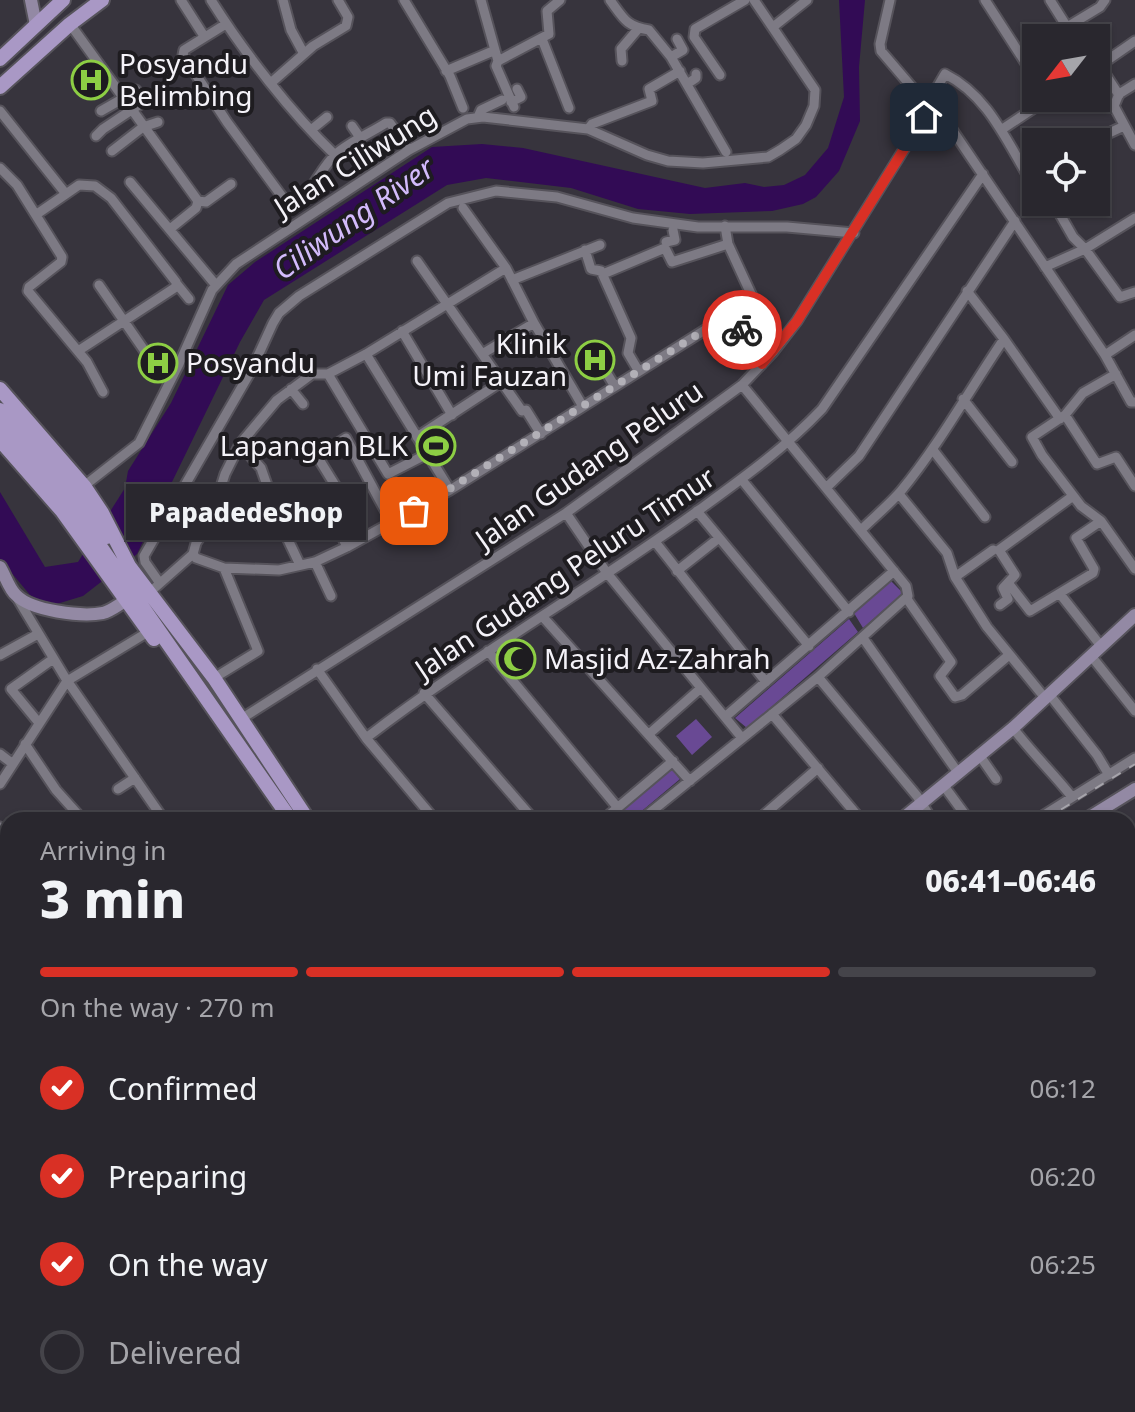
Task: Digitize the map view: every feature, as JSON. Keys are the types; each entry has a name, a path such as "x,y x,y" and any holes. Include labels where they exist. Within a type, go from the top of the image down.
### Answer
{"main road":[{"path":"0,59 63,0"},
{"path":"0,87 70,24 102,0"},
{"path":"0,389 84,486 102,513 127,578 125,601 273,812"},
{"path":"0,410 68,485 188,672 285,812"},
{"path":"0,426 70,503 127,578"},
{"path":"0,440 76,529 127,578 154,588 303,812"},
{"path":"172,664 188,672"},
{"path":"262,781 264,799"},
{"path":"295,799 309,812"}],"street":[{"path":"31,0 36,25"},
{"path":"181,0 204,36"},
{"path":"211,0 272,82 335,155"},
{"path":"283,0 291,30 304,54"},
{"path":"272,82 304,54 348,23 338,0"},
{"path":"404,0 446,71 463,108"},
{"path":"481,0 496,66 509,103"},
{"path":"446,71 542,39 550,33 547,11 560,0"},
{"path":"610,0 630,25 649,30 671,57 726,152"},
{"path":"720,75 694,37 695,29 745,0"},
{"name":"Jalan Ciliwung","path":"84,486 139,443 161,403 215,284 253,251 409,150 467,119 478,117 588,129 647,155 690,164 768,157 796,139 806,125 815,96 809,79 754,0"},
{"path":"890,0 881,51 929,108 947,123 1105,355 1131,402 1135,402"},
{"path":"985,0 1022,57"},
{"path":"1050,0 1065,24"},
{"path":"1072,24 1100,7 1105,0"},
{"path":"773,27 804,1"},
{"path":"70,24 110,74 122,99 198,201 206,202 231,184"},
{"path":"226,24 184,50 183,55 227,122 289,206 309,194 321,169 335,155 388,122 409,150"},
{"path":"622,61 620,51 638,29"},
{"path":"542,39 569,108"},
{"path":"671,57 683,50 677,39"},
{"path":"1110,59 1135,41"},
{"path":"588,129 592,124 652,101 649,89 680,71"},
{"path":"687,84 696,78 696,74"},
{"name":"Jalan Gudang Peluru","path":"241,719 566,513 742,385 797,321 924,117 944,74 976,95 1001,130"},
{"path":"1110,83 1119,95"},
{"path":"1135,84 1119,95 1114,103 1114,111 1135,145"},
{"path":"478,117 482,110 521,97 517,89"},
{"path":"101,111 136,90"},
{"path":"96,136 154,95"},
{"path":"0,111 66,194"},
{"path":"1022,166 1001,130 1028,112"},
{"path":"311,130 327,117"},
{"path":"112,151 143,127 158,122"},
{"path":"352,126 361,139"},
{"path":"1110,133 1124,126"},
{"path":"0,168 17,185 37,214 62,260 28,291 78,351 103,392"},
{"name":"Jalan Gudang Peluru Timur","path":"366,738 424,693 656,543 788,444 822,409 983,174"},
{"path":"130,182 215,284"},
{"path":"37,214 82,184 104,191 189,299"},
{"path":"506,268 366,354 328,374 312,374 277,400 240,444 225,474 210,522 196,543 193,554 154,588 144,556 251,371 279,313 299,296 421,217 448,203 496,191 557,197 659,223 698,227 824,228 854,233"},
{"path":"170,229 196,208 198,201"},
{"path":"463,208 506,268 582,405"},
{"path":"1061,216 1073,237 1120,297 1135,292"},
{"path":"1045,267 1085,249 1135,218"},
{"path":"827,487 859,456 1015,221"},
{"path":"193,554 196,558 224,568 279,570 315,562 392,523 541,434 753,298 728,244 725,226"},
{"path":"666,242 675,240 673,230"},
{"path":"603,274 665,248 672,262 728,244"},
{"path":"512,280 600,245"},
{"path":"585,250 591,269 603,274 631,338 628,353 638,370"},
{"path":"417,261 541,434"},
{"path":"78,351 125,323 169,292 176,283"},
{"path":"99,285 144,350"},
{"path":"967,291 1097,464 1116,457 1135,486"},
{"path":"732,313 762,364"},
{"path":"482,354 534,323"},
{"path":"402,331 452,415"},
{"path":"1105,355 1135,335"},
{"path":"861,530 899,494 933,450 1004,339"},
{"path":"592,349 614,385"},
{"path":"366,354 450,490"},
{"path":"328,374 389,474 427,454"},
{"path":"1116,374 1083,393 1062,417 1033,435 1032,439 1084,510 1101,521 1135,569"},
{"path":"417,437 501,382"},
{"path":"742,385 906,586 907,599 951,662 940,676 955,697 959,697 1009,655"},
{"path":"291,389 303,404"},
{"path":"963,399 1012,462"},
{"path":"276,512 290,505 296,511 338,490 318,454 346,438 392,523"},
{"path":"354,450 368,442"},
{"path":"240,444 259,464 300,565"},
{"path":"933,450 985,517"},
{"path":"742,480 849,612"},
{"path":"899,494 947,553 955,577 1009,655 1090,746 1109,775"},
{"path":"1000,605 1008,599 1003,588 1015,575 999,550 1073,496"},
{"path":"324,498 347,547"},
{"path":"697,511 809,646"},
{"path":"566,513 607,573 742,738"},
{"path":"1009,584 1028,611 1094,572 1076,538 1101,521"},
{"path":"210,522 228,534"},
{"path":"677,571 719,538"},
{"path":"656,543 766,682"},
{"path":"955,577 993,550"},
{"path":"315,562 331,596"},
{"path":"0,567 53,659 155,812"},
{"path":"214,678 258,651 224,568"},
{"path":"725,717 894,571"},
{"path":"1060,594 1101,646"},
{"path":"16,596 55,611 82,614 107,612 125,601"},
{"path":"651,812 818,677 907,599"},
{"path":"911,812 1013,728 1135,615"},
{"path":"542,616 690,781"},
{"path":"0,784 67,681 148,632"},
{"path":"0,655 38,634"},
{"path":"863,638 959,774"},
{"path":"488,651 618,808"},
{"path":"1092,657 1135,711"},
{"path":"39,723 11,689 53,659"},
{"path":"317,669 366,738 428,812"},
{"path":"818,677 927,812"},
{"path":"649,734 701,688"},
{"path":"424,693 527,812"},
{"path":"772,714 854,812"},
{"path":"1013,728 1072,797"},
{"path":"25,744 56,790 76,812"},
{"path":"0,754 13,764"},
{"path":"980,756 996,779"},
{"path":"1049,812 1135,758"},
{"path":"613,812 673,761"},
{"path":"767,812 818,768"},
{"path":"118,789 135,778"},
{"path":"944,786 963,812"},
{"path":"1098,812 1135,789"}],"shaded area":[{"path":"890,580 903,593 863,628 854,613"},
{"path":"849,619 858,632 747,728 735,718"},
{"path":"696,719 712,737 692,755 676,736"},
{"path":"672,769 680,779 641,812 620,812"}],"water":[{"name":"Ciliwung River","path":"839,0 865,0 859,67 860,121 839,171 816,197 803,204 772,211 690,214 638,209 571,188 486,178 447,185 264,300 240,342 137,554 83,596 50,606 30,595 0,559 0,492 45,567 78,562 125,488 128,471 171,403 228,285 255,262 432,147 482,144 523,148 705,188 745,183 764,187 784,185 805,175 828,148 844,97"}],"railway":[{"path":"1057,812 1135,764"}],"way so far":[{"path":"414,511 732,313 742,330"}],"place":[{"name":"Posyandu Belimbing","path":"91,80"},
{"name":"Klinik Umi Fauzan","path":"595,360"},
{"name":"Posyandu","path":"158,363"},
{"name":"Lapangan BLK","path":"436,446"},
{"name":"PapadedeShop","path":"414,511"},
{"name":"Masjid Az-Zahrah","path":"516,659"}],"route":[{"path":"742,330 762,364 797,321 924,117"}]}
